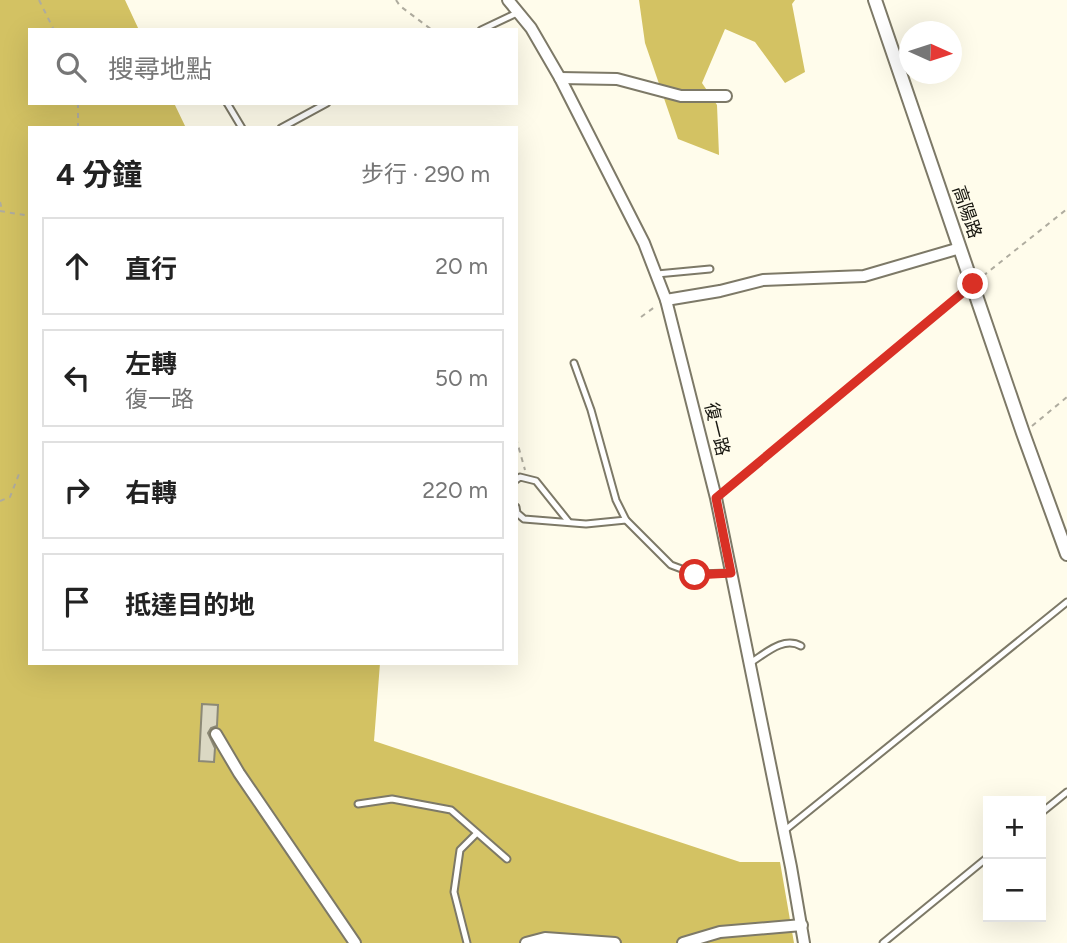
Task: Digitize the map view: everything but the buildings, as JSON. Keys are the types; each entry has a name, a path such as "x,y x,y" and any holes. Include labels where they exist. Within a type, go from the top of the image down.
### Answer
{"street":[{"name":"復一路","path":"508,0 536,37 560,78 629,212 666,300 716,498 784,831 804,943"},
{"name":"高陽路","path":"875,0 1067,554"},
{"path":"560,78 617,79 668,93 726,96"},
{"path":"666,300 763,280 864,276 960,248"},
{"path":"216,734 239,773 355,943"},
{"path":"683,943 720,932 802,925"},
{"path":"526,943 545,938 615,943"}],"lane":[{"path":"485,28 519,12"},
{"path":"228,105 241,126"},
{"path":"285,126 323,105"},
{"path":"657,274 710,269"},
{"path":"573,363 591,410 616,500 626,520 671,565 695,575 731,573"},
{"path":"518,478 527,477 542,486 568,522"},
{"path":"518,514 524,519 586,524 626,520"},
{"path":"784,831 1067,601"},
{"path":"750,663 782,643 801,646"},
{"path":"1046,809 1067,792"},
{"path":"359,804 392,799 451,810 507,859"},
{"path":"467,943 454,892 460,850 477,833"},
{"path":"883,943 984,859"}],"path":[{"path":"39,0 53,28"},
{"path":"396,0 429,28"},
{"path":"78,105 78,126"},
{"path":"0,202 1,211 28,216"},
{"path":"716,498 1067,209"},
{"path":"641,317 666,300"},
{"path":"1023,433 1067,397"},
{"path":"518,445 527,477"},
{"path":"0,501 10,497 19,474"}],"shaded area":[{"path":"0,0 125,0 138,28 28,28 28,105 175,105 185,126 28,126 28,665 380,665 374,741 740,862 780,862 794,943 0,943"},
{"path":"639,0 795,0 792,4 805,72 785,83 755,42 725,29 702,83 717,105 719,155 678,139 645,43"}],"route":[{"path":"695,575 731,573 716,498 973,284"}]}
